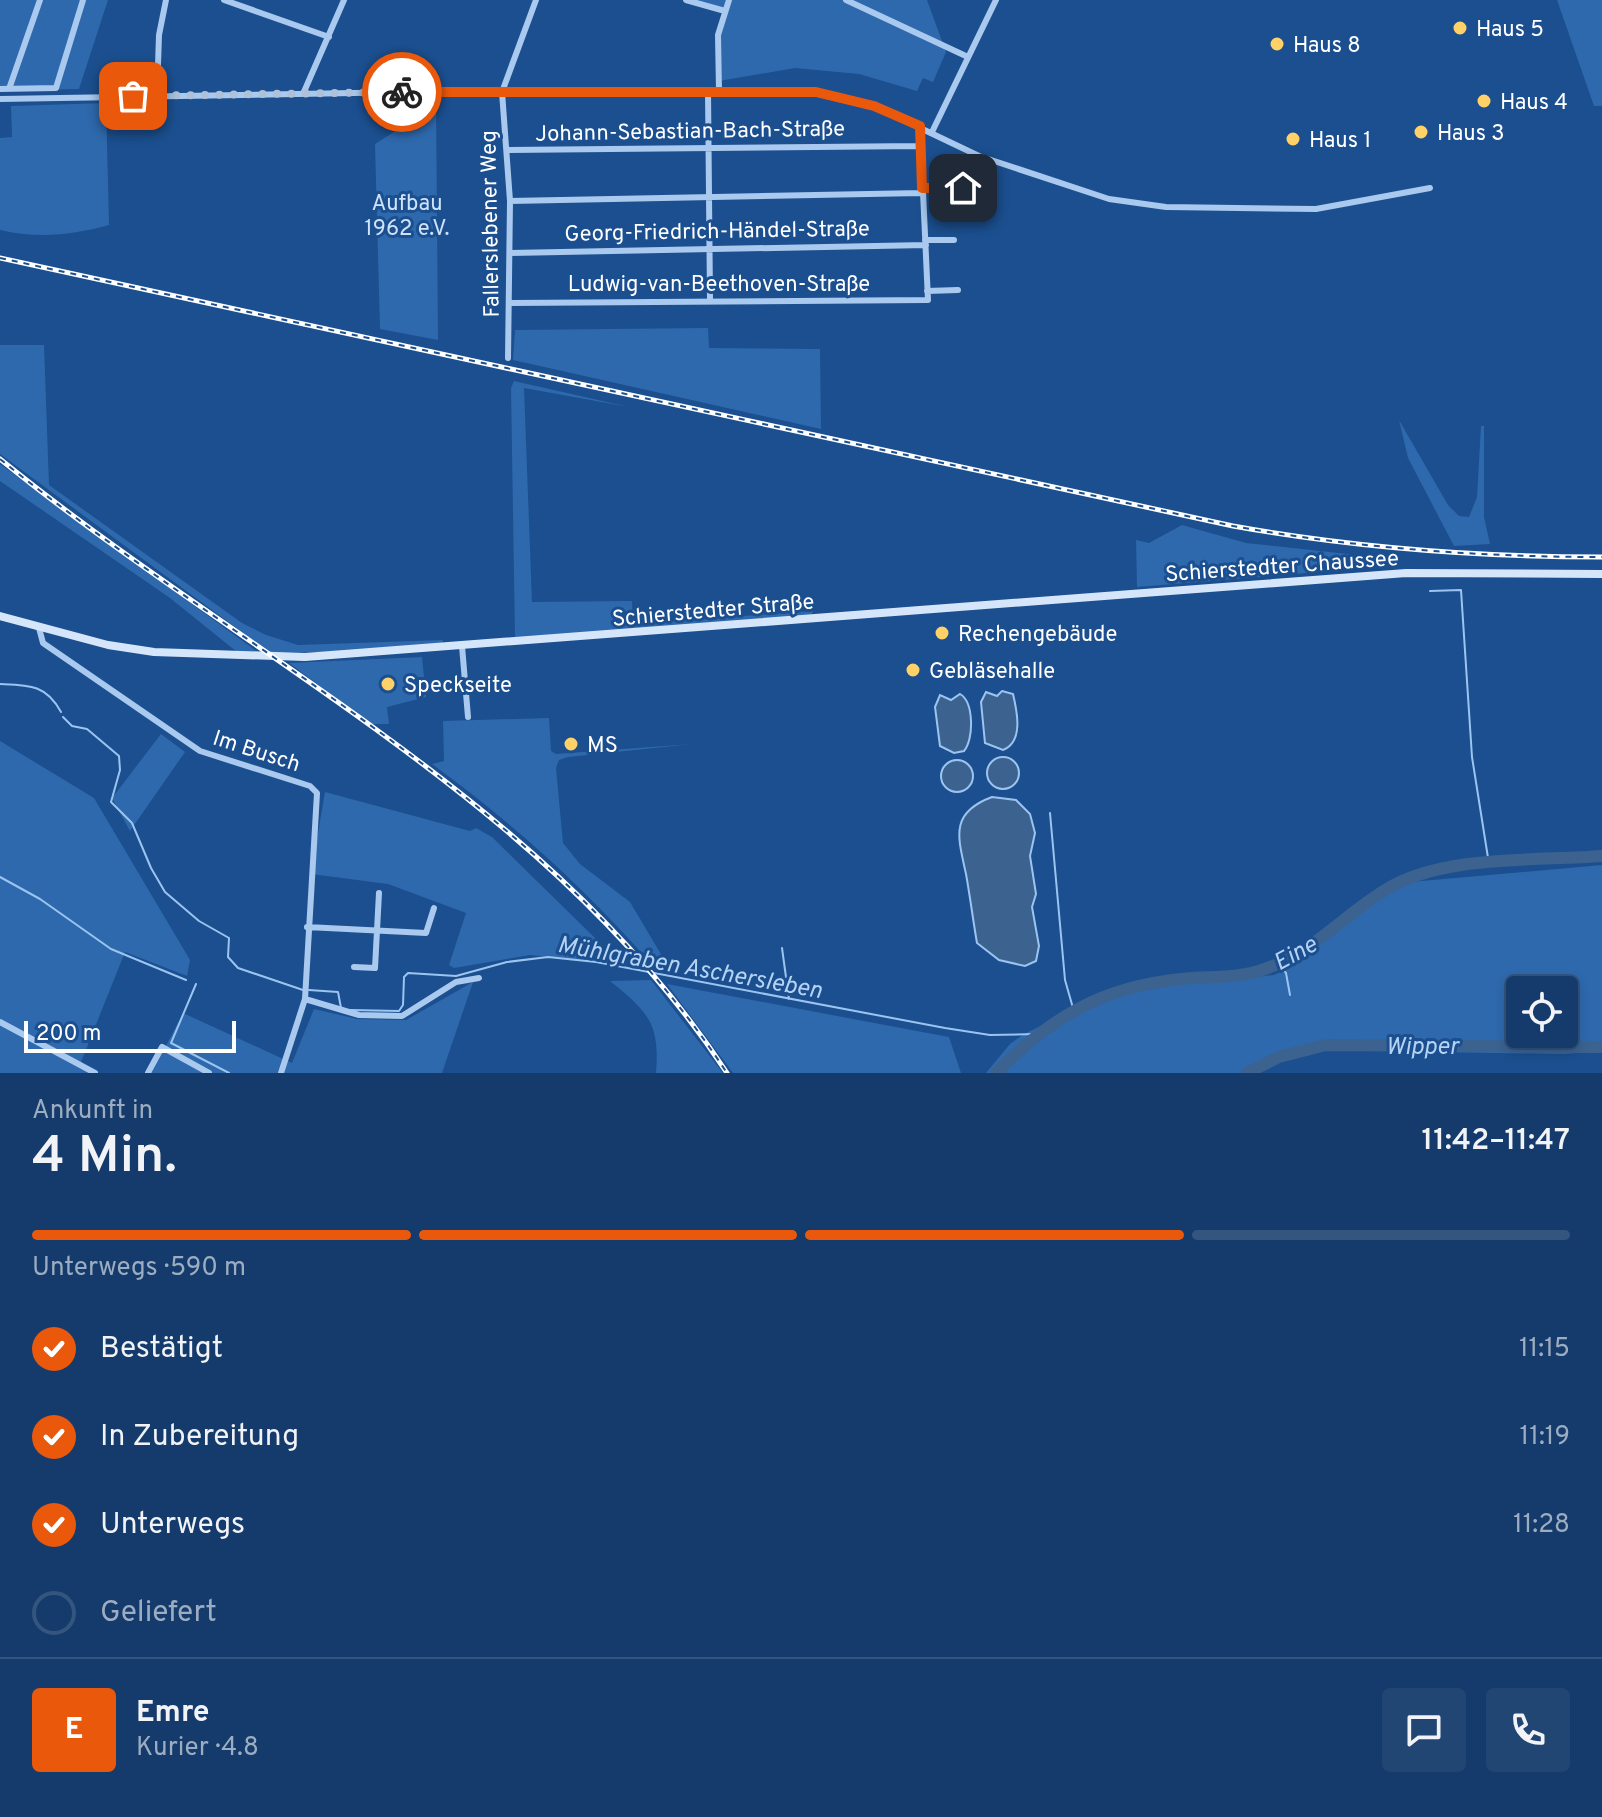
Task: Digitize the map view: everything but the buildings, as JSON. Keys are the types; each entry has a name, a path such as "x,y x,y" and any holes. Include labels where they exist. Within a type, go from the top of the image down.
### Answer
{"street":[{"path":"9,89 40,0"},
{"path":"0,89 56,88 83,0"},
{"path":"157,95 159,35 166,0"},
{"path":"224,0 329,37"},
{"path":"303,94 344,0"},
{"name":"Fallerslebener Weg","path":"508,358 510,201 502,92 536,0"},
{"path":"686,0 725,11"},
{"path":"719,91 718,35 729,0"},
{"path":"846,0 968,57"},
{"path":"932,132 996,0"},
{"path":"708,91 710,299"},
{"path":"0,99 502,92 816,92 874,106 979,156 1109,199 1166,207 1316,209 1430,188"},
{"path":"920,126 927,291 958,290"},
{"name":"Johann-Sebastian-Bach-Straße","path":"508,150 920,146"},
{"path":"510,201 709,198 963,188"},
{"name":"Georg-Friedrich-Händel-Straße","path":"510,253 954,240"},
{"name":"Ludwig-van-Beethoven-Straße","path":"510,303 710,299 928,300 927,291"},
{"name":"Schierstedter Chaussee","path":"966,607 1406,573 1602,574"},
{"name":"Schierstedter Straße","path":"0,616 108,645 198,655 305,657 966,607"},
{"name":"Im Busch","path":"39,628 43,643 200,751 310,786 317,793 307,927 306,994 281,1073"},
{"path":"462,646 468,717"},
{"path":"354,967 375,968 379,893"},
{"path":"307,927 426,933 434,908"},
{"path":"306,994 359,1015 402,1016 456,982 479,978"},
{"path":"0,1022 95,1073"},
{"path":"148,1073 162,1047 209,1073"}],"green space":[{"path":"0,0 108,0 79,89 0,91"},
{"path":"686,0 927,0 946,52 933,82 923,78 917,91 859,74 795,68 719,81 718,35 725,11"},
{"path":"1557,0 1602,0 1602,106 1594,106"},
{"name":"Aufbau 1962 e.V.","path":"411,98 436,98 438,340 380,329 375,144 408,123"},
{"path":"106,103 109,225 55,235 0,230 0,138 12,137 11,106"},
{"path":"708,328 709,348 820,349 821,429 513,360 515,330"},
{"path":"0,345 44,345 49,485 242,623 298,645 443,640 442,644 376,651 272,653 0,454"},
{"path":"514,381 629,407 524,388 532,602 632,601 633,624 813,611 811,616 515,638 511,388"},
{"path":"1399,420 1448,505 1459,516 1469,517 1477,497 1481,426 1484,426 1484,517 1490,544 1454,546 1408,458"},
{"path":"0,464 259,653 237,652 170,598 0,481"},
{"path":"1182,525 1246,543 1393,559 1393,566 1137,587 1136,540 1149,543"},
{"path":"422,657 426,697 387,707 389,724 371,724 289,663"},
{"path":"549,718 551,751 556,754 692,744 568,757 559,760 556,768 563,843 580,864 630,902 665,961 661,966 653,966 602,910 520,834 432,764 444,761 443,721"},
{"path":"161,734 185,752 130,831 112,798"},
{"path":"0,741 94,798 190,960 187,976 125,952 79,1067 90,1073 0,1073"},
{"path":"325,792 470,831 476,828 492,837 595,938 612,963 530,955 454,968 449,965 466,913 388,884 311,874"},
{"path":"1602,865 1602,1051 1564,1054 1312,1050 1287,1052 1241,1073 986,1073 1010,1044 1024,1034 1114,991 1161,980 1223,980 1274,975 1289,968 1376,895 1410,882"},
{"path":"651,980 723,1073 656,1073 656,1042 649,1020 634,1001 610,981"},
{"path":"473,982 442,1073 152,1073 183,1013 292,1063 314,1009 357,1019 406,1020"},
{"path":"667,984 949,1037 961,1073 733,1073"}],"shaded area":[{"path":"1002,691 1013,694 1017,725 1014,740 1003,750 985,743 981,702 986,692 997,696"},
{"path":"960,694 968,705 971,730 964,751 954,753 940,746 935,707 940,695 951,700"},
{"path":"1003,757 1014,762 1019,773 1014,784 1003,789 992,784 987,773 992,762"},
{"path":"957,760 968,765 973,776 968,787 957,792 946,787 941,776 946,765"},
{"path":"992,797 1016,800 1030,814 1035,833 1030,856 1036,894 1032,907 1039,946 1036,961 1025,966 999,960 977,943 959,838 960,828 969,811"}],"waterway":[{"path":"1430,591 1461,590 1472,757 1489,864"},
{"name":"Mühlgraben Aschersleben","path":"0,684 28,686 42,691 61,712"},
{"name":"Mühlgraben Aschersleben","path":"63,717 72,726 87,729 119,756 120,770 111,802 132,823 165,892 199,921 229,938 228,957 238,968 303,990"},
{"path":"1050,813 1065,980 1073,1008"},
{"name":"Eine","path":"996,1073 1037,1036 1102,997 1153,983 1234,976 1265,969 1300,952 1376,896 1415,876 1494,861 1602,856"},
{"path":"0,877 40,899 111,949 186,980"},
{"path":"782,948 789,999"},
{"name":"Mühlgraben Aschersleben","path":"351,1010 399,1011 403,1005 404,977 408,973 456,976 507,962 548,957 596,962 945,1028 990,1035 1036,1034"},
{"path":"1278,964 1286,973 1290,995"},
{"path":"196,984 171,1043 229,1073"},
{"name":"Mühlgraben Aschersleben","path":"309,990 338,992 341,1008"},
{"name":"Wipper","path":"1247,1073 1279,1057 1326,1045 1602,1047"}],"railway":[{"path":"0,258 1233,526 1417,550 1602,557"},
{"path":"0,459 95,532 389,739 483,811 572,890 654,976 727,1073"}],"way so far":[{"path":"133,96 402,92"}],"place":[{"name":"Haus 5","path":"1460,28"},
{"name":"Haus 8","path":"1277,44"},
{"name":"Haus 4","path":"1484,101"},
{"name":"Haus 3","path":"1421,132"},
{"name":"Haus 1","path":"1293,139"},
{"name":"Rechengebäude","path":"942,633"},
{"name":"Gebläsehalle","path":"913,670"},
{"name":"Speckseite","path":"388,684"},
{"name":"MS","path":"571,744"}],"route":[{"path":"402,92 816,92 874,106 920,126 922,188 963,188"}]}
